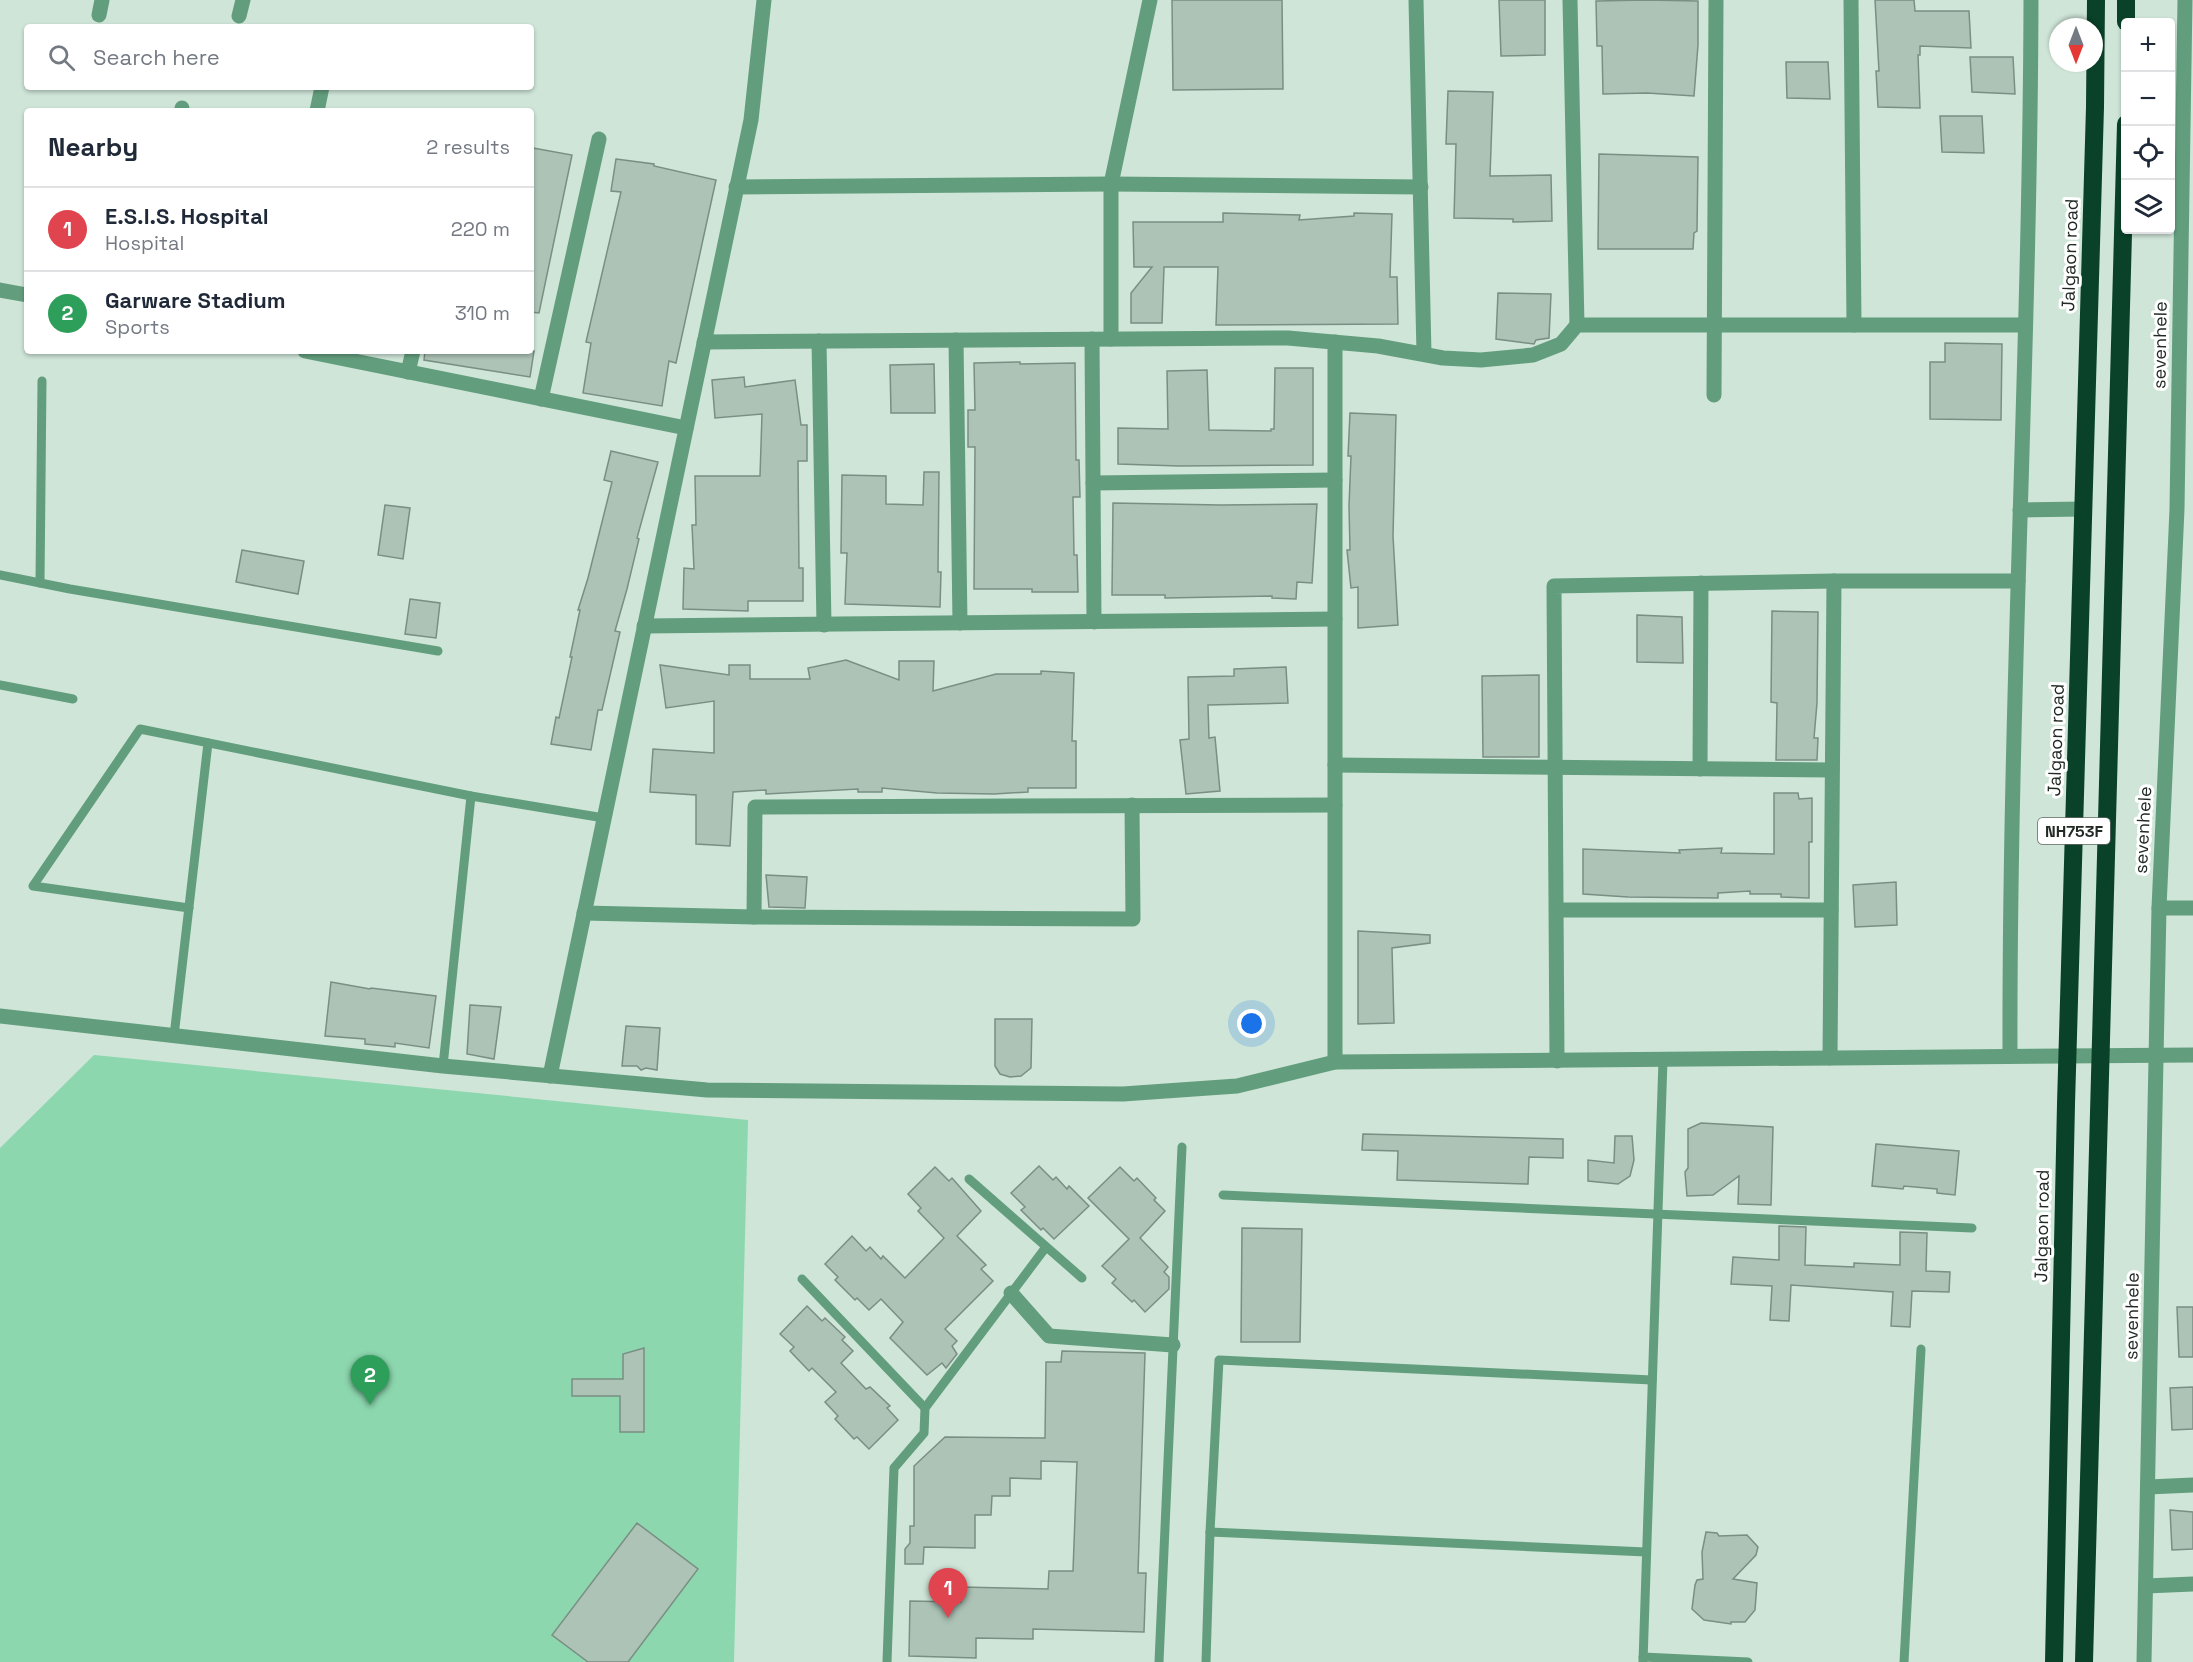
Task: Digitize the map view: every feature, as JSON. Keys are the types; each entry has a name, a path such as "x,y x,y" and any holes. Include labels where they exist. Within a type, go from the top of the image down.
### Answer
{"highway":[{"name":"Jalgaon road","path":"2054,1662 2067,1056 2084,509 2096,0"},
{"path":"2126,0 2126,18"},
{"name":"NH753F","path":"2084,1662 2126,126"}],"street":[{"path":"239,16 243,0"},
{"path":"550,1076 751,120 764,0"},
{"path":"1111,339 1111,184 1150,0"},
{"path":"1416,0 1424,354"},
{"path":"704,342 1288,338 1378,346 1443,358 1481,360 1533,355 1561,344 1577,325 1570,0"},
{"path":"1714,394 1716,0"},
{"path":"1851,0 1854,325"},
{"path":"2010,1056 2020,510 2031,138 2031,0"},
{"name":"sevenhele","path":"2144,1662 2159,908 2185,509 2185,0"},
{"path":"318,108 321,90"},
{"path":"541,399 599,139"},
{"path":"736,187 1111,184 1420,187"},
{"path":"0,290 24,294"},
{"path":"1577,325 2025,325"},
{"path":"1092,339 1094,622"},
{"path":"956,340 960,623"},
{"path":"819,341 824,625"},
{"path":"1335,342 1335,1062"},
{"path":"319,354 686,428"},
{"path":"408,372 411,354"},
{"path":"1093,483 1335,480"},
{"path":"2020,510 2084,509"},
{"path":"1557,1061 1554,586 1834,581 2019,581"},
{"path":"1830,1058 1834,581"},
{"path":"1700,769 1701,584"},
{"path":"644,626 1335,619"},
{"path":"1335,765 1832,770"},
{"path":"584,913 754,917 1133,919 1132,805"},
{"path":"754,917 755,807 1335,805"},
{"path":"2159,908 2193,908"},
{"path":"1557,910 1831,910"},
{"path":"0,1016 443,1066 707,1090 1123,1095 1237,1086 1335,1062 2193,1055"},
{"path":"1011,1293 1049,1336 1173,1345"},
{"path":"2148,1487 2193,1485"},
{"path":"2146,1586 2193,1584"}],"lane":[{"path":"40,583 42,381"},
{"path":"0,575 438,651"},
{"path":"0,685 73,699"},
{"path":"189,908 33,886 140,729 471,796 604,818"},
{"path":"174,1036 208,743"},
{"path":"443,1066 471,796"},
{"path":"1663,1060 1643,1660 1748,1662"},
{"path":"1159,1662 1182,1147"},
{"path":"969,1179 1082,1278"},
{"path":"1223,1195 1972,1228"},
{"path":"887,1662 894,1468 924,1433 926,1408 1046,1247"},
{"path":"802,1279 926,1408"},
{"path":"1904,1662 1921,1349"},
{"path":"1206,1662 1219,1360 1652,1380"},
{"path":"1210,1532 1646,1552"}],"green space":[{"path":"94,1055 748,1120 734,1662 0,1662 0,1148"}],"building":[{"path":"1172,0 1282,0 1283,89 1173,90"},
{"path":"1499,0 1545,0 1545,55 1501,56"},
{"path":"1875,0 1914,0 1915,11 1969,11 1971,48 1920,46 1920,55 1918,55 1920,108 1878,107 1876,71 1879,71"},
{"path":"1596,1 1698,1 1698,45 1694,96 1647,93 1603,94 1602,46 1597,46"},
{"path":"1970,57 2013,57 2015,94 1972,92"},
{"path":"1786,62 1828,62 1830,99 1787,98"},
{"path":"1448,91 1493,92 1490,176 1551,175 1552,221 1513,222 1513,219 1454,218 1456,144 1446,144"},
{"path":"1940,116 1982,116 1984,153 1942,152"},
{"path":"534,148 572,155 539,313 534,312"},
{"path":"1599,154 1698,157 1697,231 1694,233 1693,249 1598,249"},
{"path":"616,159 654,164 654,166 716,180 676,363 669,361 662,406 583,393 591,343 586,342 621,192 611,191"},
{"path":"1223,213 1300,215 1299,220 1354,216 1354,213 1392,214 1390,277 1397,277 1398,324 1216,325 1218,267 1164,267 1162,323 1131,323 1131,293 1152,267 1134,267 1133,222 1223,222"},
{"path":"1498,293 1551,294 1549,338 1536,340 1534,344 1496,339"},
{"path":"1945,343 2002,344 2001,420 1930,419 1930,362 1945,362"},
{"path":"425,354 534,354 530,377 424,360"},
{"path":"1020,362 1020,364 1075,363 1076,460 1079,460 1080,497 1073,497 1074,555 1077,555 1078,592 974,589 975,447 968,447 968,410 975,410 974,363"},
{"path":"934,364 935,413 891,413 890,365"},
{"path":"1275,368 1313,368 1313,465 1118,464 1118,428 1168,429 1167,371 1207,370 1209,430 1271,431 1274,429"},
{"path":"744,377 745,387 795,380 801,425 807,425 807,461 798,461 799,568 803,568 803,601 748,601 748,611 683,609 684,568 694,569 692,525 696,525 695,476 760,476 762,414 715,418 712,380"},
{"path":"1350,413 1396,415 1393,536 1398,625 1358,628 1358,587 1351,588 1347,550 1350,550 1351,456 1348,456"},
{"path":"611,451 658,462 615,631 620,632 602,710 598,710 591,750 551,744 572,657 570,657 580,610 578,610 612,482 604,480"},
{"path":"924,472 939,472 940,607 845,604 847,553 841,553 842,475 886,476 886,504 923,505"},
{"path":"1113,503 1317,504 1312,583 1297,582 1296,599 1272,598 1272,596 1165,598 1165,595 1112,595"},
{"path":"385,505 410,508 403,559 378,555"},
{"path":"242,550 304,561 298,594 236,582"},
{"path":"410,599 440,603 436,638 405,634"},
{"path":"1772,611 1818,612 1817,703 1814,738 1818,738 1817,760 1776,760 1777,703 1771,702"},
{"path":"1637,615 1682,617 1683,663 1637,662"},
{"path":"846,660 899,680 899,661 934,661 933,691 996,674 1041,674 1041,671 1074,673 1072,741 1076,741 1076,788 1028,788 1028,792 994,794 937,793 882,788 882,792 858,792 858,789 766,794 766,790 733,792 730,846 696,844 696,795 650,792 653,749 714,753 714,701 666,708 660,665 729,675 729,665 750,665 750,679 810,679 808,668"},
{"path":"1286,667 1288,703 1208,705 1209,738 1215,737 1220,791 1186,794 1180,740 1189,739 1188,677 1234,676 1234,669"},
{"path":"1539,675 1539,757 1483,757 1482,676"},
{"path":"1774,793 1798,793 1799,799 1812,798 1809,898 1781,897 1781,894 1750,894 1750,891 1718,893 1718,898 1583,894 1583,849 1680,853 1679,850 1722,848 1721,853 1774,854"},
{"path":"766,875 807,877 805,908 769,907"},
{"path":"1896,882 1897,925 1855,927 1853,885"},
{"path":"1358,931 1430,935 1430,943 1392,948 1394,1023 1358,1024"},
{"path":"331,982 436,996 429,1048 395,1043 395,1047 365,1044 365,1039 325,1036"},
{"path":"470,1005 501,1007 494,1059 467,1054"},
{"path":"995,1019 1032,1019 1031,1068 1021,1076 1010,1077 1000,1074 995,1066"},
{"path":"626,1026 660,1028 657,1070 646,1068 641,1070 637,1066 622,1066"},
{"path":"1701,1123 1773,1127 1771,1205 1738,1204 1739,1176 1713,1195 1687,1196 1685,1172 1688,1168 1688,1129"},
{"path":"1363,1134 1563,1139 1563,1158 1529,1157 1528,1184 1397,1180 1398,1151 1362,1150"},
{"path":"1615,1136 1632,1136 1634,1160 1630,1176 1618,1184 1588,1181 1588,1160 1614,1163"},
{"path":"1876,1144 1959,1151 1955,1195 1937,1193 1937,1189 1872,1186"},
{"path":"1039,1166 1053,1180 1056,1177 1067,1189 1069,1186 1089,1206 1054,1239 1043,1228 1041,1230 1021,1210 1025,1207 1011,1193"},
{"path":"935,1167 949,1181 952,1178 981,1211 957,1236 986,1265 981,1269 993,1281 945,1329 957,1341 952,1346 957,1354 946,1368 942,1363 927,1375 890,1338 903,1322 881,1299 869,1310 857,1298 855,1300 835,1280 838,1277 825,1264 852,1236 866,1251 870,1247 881,1259 883,1256 905,1278 944,1238 918,1211 921,1208 908,1194"},
{"path":"1120,1167 1134,1181 1137,1178 1165,1211 1140,1238 1168,1267 1164,1272 1169,1277 1169,1289 1145,1312 1112,1283 1116,1279 1102,1266 1129,1239 1088,1198"},
{"path":"1779,1226 1806,1227 1805,1265 1854,1267 1854,1263 1900,1265 1900,1232 1927,1233 1926,1271 1950,1272 1949,1292 1912,1291 1910,1327 1891,1326 1893,1292 1791,1285 1789,1321 1770,1320 1772,1286 1731,1284 1733,1257 1779,1260"},
{"path":"1242,1228 1302,1229 1300,1342 1241,1342"},
{"path":"807,1306 822,1321 825,1318 845,1337 842,1340 853,1351 841,1363 866,1389 870,1387 890,1406 887,1408 898,1420 869,1449 857,1437 854,1439 835,1419 838,1416 825,1402 836,1392 812,1368 809,1371 790,1351 794,1347 780,1334"},
{"path":"2177,1307 2193,1307 2193,1357 2179,1357"},
{"path":"644,1348 644,1432 620,1432 620,1396 572,1396 572,1379 623,1379 623,1354"},
{"path":"1062,1351 1145,1353 1138,1573 1146,1573 1144,1632 1033,1629 1033,1639 976,1638 976,1658 909,1656 910,1601 961,1602 961,1587 1048,1589 1049,1571 1073,1571 1077,1462 1041,1461 1041,1479 1010,1478 1010,1496 992,1496 991,1515 975,1515 975,1548 924,1547 923,1564 905,1564 905,1549 910,1543 910,1526 914,1526 914,1466 945,1437 1045,1438 1046,1362 1061,1362"},
{"path":"2193,1387 2193,1429 2172,1430 2170,1388"},
{"path":"2170,1510 2193,1512 2193,1549 2172,1550"},
{"path":"637,1523 698,1569 628,1662 588,1662 552,1635"},
{"path":"1706,1532 1717,1533 1719,1536 1747,1535 1758,1547 1756,1555 1733,1579 1757,1583 1755,1610 1745,1622 1731,1622 1731,1624 1704,1620 1692,1609 1695,1585 1697,1580 1703,1579 1702,1552"}],"place":[{"name":"Garware Stadium","path":"370,1405"},
{"name":"E.S.I.S. Hospital","path":"948,1618"}]}
